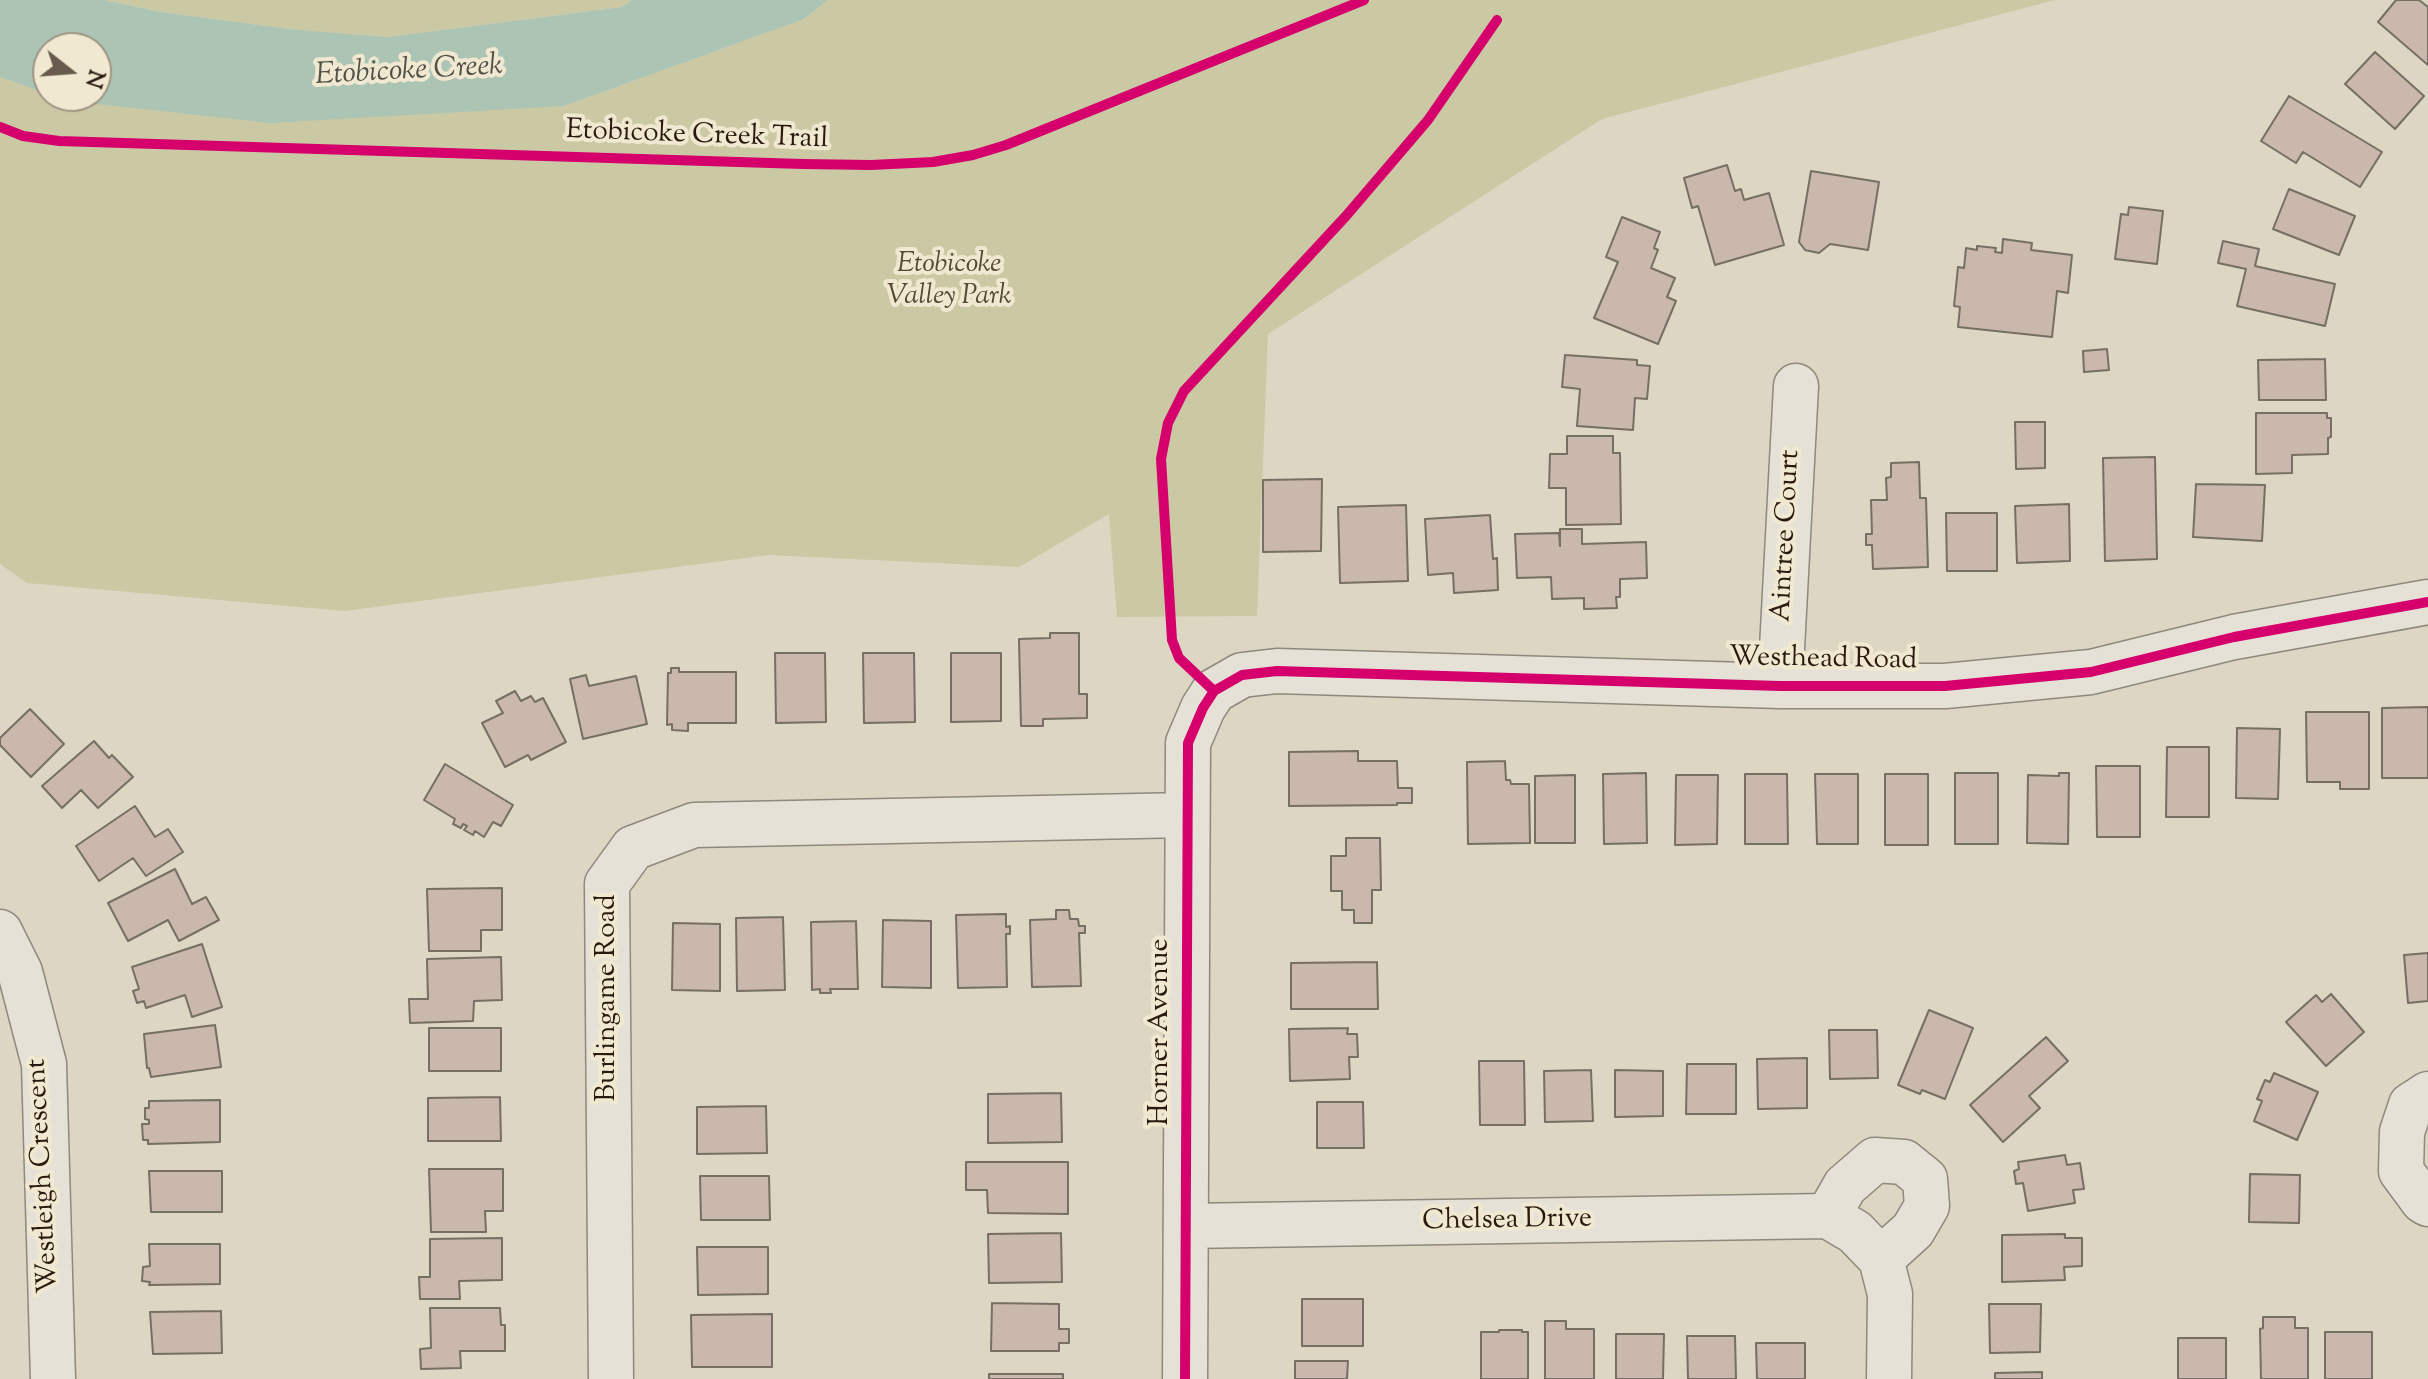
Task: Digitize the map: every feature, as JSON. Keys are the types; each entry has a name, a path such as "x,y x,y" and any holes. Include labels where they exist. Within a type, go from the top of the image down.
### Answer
{"street":[{"name":"Aintree Court","path":"1780,686 1796,386"},
{"name":"Westhead Road","path":"1214,691 1242,675 1277,671 1780,686 1945,686 2091,672 2234,637 2428,602"},
{"name":"Horner Avenue","path":"1185,1379 1188,743 1214,691"},
{"name":"Burlingame Road","path":"611,1379 607,884 633,848 694,825 1187,815"},
{"name":"Westleigh Crescent","path":"0,932 20,972 44,1064 53,1379"},
{"path":"2428,1094 2411,1105 2402,1132 2401,1171 2428,1204"},
{"path":"1881,1259 1913,1230 1927,1206 1925,1179 1904,1162 1875,1160 1845,1186 1828,1216 1855,1232 1881,1259 1890,1294 1889,1379"},
{"name":"Chelsea Drive","path":"1186,1226 1828,1216"}],"green space":[{"path":"104,0 632,0 622,7 388,37 289,29 161,12"},
{"name":"Etobicoke Valley Park","path":"828,0 2055,0 1602,119 1268,334 1257,616 1117,617 1109,514 1019,567 768,555 344,611 27,583 0,564 0,77 32,88 32,112 112,112 112,101 564,106 804,19"}],"water":[{"name":"Etobicoke Creek","path":"0,0 104,0 161,12 289,29 388,37 622,7 632,0 828,0 804,19 564,106 271,123 112,106 112,32 32,32 32,88 0,77"}],"building":[{"path":"2396,0 2419,0 2428,7 2428,65 2378,22"},
{"path":"2375,52 2424,96 2395,129 2345,84"},
{"path":"2289,96 2382,152 2360,187 2303,152 2296,163 2261,141"},
{"path":"1727,165 1735,191 1741,189 1744,200 1769,193 1784,245 1715,265 1698,206 1692,208 1684,178"},
{"path":"1811,171 1879,182 1868,250 1830,244 1819,253 1805,250 1799,242"},
{"path":"2289,189 2355,216 2339,255 2273,229"},
{"path":"2129,207 2163,211 2157,264 2115,259 2121,214 2128,215"},
{"path":"1622,217 1660,232 1654,248 1658,250 1651,268 1675,278 1667,297 1676,301 1658,344 1594,318 1618,262 1606,257"},
{"path":"2003,239 2032,243 2031,250 2072,255 2068,293 2057,291 2052,337 1958,327 1960,307 1954,306 1958,267 1964,268 1966,248 1996,248 1995,252 2002,253"},
{"path":"2223,241 2259,249 2255,266 2335,284 2325,326 2237,306 2246,269 2218,263"},
{"path":"2107,349 2109,370 2084,372 2083,351"},
{"path":"1565,355 1637,360 1637,365 1650,366 1647,399 1635,398 1633,430 1577,426 1580,389 1562,387"},
{"path":"2325,359 2326,400 2259,400 2258,360"},
{"path":"2256,413 2327,413 2327,418 2331,418 2328,454 2292,455 2292,473 2256,474"},
{"path":"2015,422 2045,422 2045,468 2016,469"},
{"path":"1567,436 1613,436 1613,453 1620,453 1621,524 1566,525 1566,488 1549,488 1550,454 1567,454"},
{"path":"2155,457 2157,559 2105,561 2103,458"},
{"path":"1919,462 1920,498 1926,498 1928,567 1873,569 1872,545 1866,545 1866,534 1872,534 1871,500 1887,500 1886,478 1891,477 1891,463"},
{"path":"1322,479 1321,551 1263,552 1263,480"},
{"path":"2196,484 2265,485 2262,541 2193,537"},
{"path":"2069,504 2070,561 2017,563 2015,506"},
{"path":"1406,505 1408,581 1340,583 1338,507"},
{"path":"1946,513 1997,513 1997,571 1947,571"},
{"path":"1490,515 1498,590 1454,593 1453,573 1428,575 1425,519"},
{"path":"1560,529 1582,529 1582,544 1646,542 1647,578 1620,579 1617,608 1584,609 1584,598 1552,599 1551,577 1517,578 1515,534 1559,533 1560,546"},
{"path":"1050,633 1079,633 1079,694 1087,694 1087,718 1043,719 1043,726 1021,726 1019,639 1050,638"},
{"path":"775,653 825,653 826,722 776,723"},
{"path":"863,653 914,653 915,722 864,723"},
{"path":"951,653 1001,653 1001,721 951,722"},
{"path":"671,668 679,668 679,672 736,672 736,723 688,723 688,731 672,730 672,724 667,725 668,673 671,673"},
{"path":"586,675 589,686 636,676 647,724 583,739 570,679"},
{"path":"515,691 521,701 531,696 535,702 543,698 566,742 531,760 528,755 505,767 482,723 503,713 496,701"},
{"path":"2428,707 2428,778 2382,778 2382,708"},
{"path":"30,709 64,744 31,777 0,745 0,738"},
{"path":"2306,712 2369,712 2369,789 2340,789 2340,782 2307,782"},
{"path":"2237,728 2280,729 2278,799 2236,798"},
{"path":"94,741 133,777 98,808 81,790 62,808 42,786"},
{"path":"2167,747 2209,747 2209,817 2166,817"},
{"path":"1358,751 1358,761 1397,761 1398,788 1412,788 1412,803 1289,806 1289,752"},
{"path":"1505,761 1506,780 1510,780 1511,784 1529,784 1530,843 1468,844 1467,762"},
{"path":"445,764 513,805 501,826 493,822 484,837 475,831 473,835 464,830 467,826 463,824 461,828 453,824 455,819 424,800"},
{"path":"2096,766 2140,766 2140,837 2097,837"},
{"path":"1646,773 1647,843 1604,844 1603,774"},
{"path":"1955,773 1998,773 1998,844 1955,844"},
{"path":"2059,773 2069,773 2068,844 2027,843 2028,775 2059,776"},
{"path":"1745,774 1787,774 1788,844 1745,844"},
{"path":"1815,774 1858,774 1858,844 1817,844"},
{"path":"1885,774 1928,774 1928,845 1885,845"},
{"path":"1575,775 1575,843 1535,843 1535,776"},
{"path":"1676,775 1718,775 1717,844 1675,845"},
{"path":"135,806 155,837 168,829 183,852 146,876 133,858 99,881 76,846"},
{"path":"1346,838 1380,838 1381,890 1372,890 1372,923 1354,923 1354,910 1342,910 1342,891 1331,891 1331,856 1346,856"},
{"path":"175,869 192,904 206,897 219,920 179,941 168,920 128,941 108,903"},
{"path":"502,888 502,930 481,930 481,951 429,951 427,889"},
{"path":"1056,910 1069,910 1070,919 1078,919 1079,926 1085,926 1085,933 1079,933 1081,986 1032,987 1030,920 1056,919"},
{"path":"1006,914 1006,927 1010,926 1010,934 1006,934 1007,987 958,988 956,915"},
{"path":"783,917 785,990 737,991 736,918"},
{"path":"883,920 931,921 931,988 882,987"},
{"path":"856,921 858,989 830,989 831,993 812,990 811,922"},
{"path":"673,923 720,924 720,991 672,990"},
{"path":"202,944 222,1007 192,1017 185,995 146,1008 144,1001 137,1003 133,991 139,989 132,967"},
{"path":"2428,953 2428,1001 2408,1003 2404,955"},
{"path":"501,957 502,1000 474,1001 473,1021 410,1023 409,999 428,999 427,959"},
{"path":"1377,962 1378,1009 1291,1009 1291,963"},
{"path":"2331,994 2364,1032 2326,1066 2286,1022 2316,995 2322,1002"},
{"path":"1929,1010 1973,1028 1945,1099 1898,1085"},
{"path":"215,1025 221,1067 151,1077 147,1068 144,1034"},
{"path":"429,1028 501,1028 501,1071 429,1071"},
{"path":"1348,1028 1347,1034 1357,1034 1358,1057 1349,1057 1350,1079 1290,1081 1289,1029"},
{"path":"1829,1030 1877,1030 1878,1078 1830,1079"},
{"path":"2046,1037 2068,1061 2029,1096 2040,1108 2003,1142 1970,1105"},
{"path":"1807,1058 1807,1108 1758,1109 1757,1059"},
{"path":"1479,1061 1524,1061 1525,1125 1480,1125"},
{"path":"1687,1064 1736,1064 1736,1114 1686,1114"},
{"path":"1591,1070 1593,1121 1545,1122 1544,1071"},
{"path":"1615,1070 1663,1071 1663,1116 1615,1117"},
{"path":"2274,1073 2318,1092 2297,1140 2254,1121 2262,1101 2257,1099 2265,1080 2270,1082"},
{"path":"1061,1093 1062,1142 988,1143 988,1094"},
{"path":"500,1097 501,1141 428,1141 428,1098"},
{"path":"220,1100 220,1142 148,1144 148,1140 143,1140 142,1124 149,1124 149,1120 145,1119 145,1108 149,1108 149,1101"},
{"path":"1317,1102 1363,1102 1364,1148 1317,1148"},
{"path":"766,1106 767,1153 697,1154 697,1107"},
{"path":"2065,1155 2067,1165 2080,1163 2084,1189 2073,1190 2075,1203 2028,1211 2023,1183 2016,1184 2014,1171 2019,1169 2018,1162"},
{"path":"966,1162 1068,1162 1068,1214 988,1213 987,1190 966,1190"},
{"path":"429,1169 503,1169 503,1211 485,1211 486,1232 431,1232"},
{"path":"149,1171 222,1171 222,1212 151,1212"},
{"path":"2250,1174 2300,1175 2299,1223 2249,1222"},
{"path":"700,1176 769,1176 770,1220 701,1220"},
{"path":"1061,1233 1062,1282 989,1283 988,1234"},
{"path":"2065,1234 2065,1238 2082,1238 2082,1266 2064,1267 2065,1280 2002,1282 2002,1235"},
{"path":"502,1238 502,1280 459,1281 460,1299 420,1299 419,1277 430,1277 430,1239"},
{"path":"149,1244 220,1244 220,1284 149,1285 150,1282 142,1281 143,1267 150,1266"},
{"path":"697,1247 768,1247 768,1294 698,1295"},
{"path":"1302,1299 1363,1299 1363,1346 1302,1346"},
{"path":"992,1303 1059,1304 1059,1329 1069,1329 1069,1343 1059,1343 1059,1351 991,1351"},
{"path":"1989,1304 2041,1304 2040,1352 1990,1353"},
{"path":"430,1308 500,1308 501,1325 505,1325 505,1351 460,1351 461,1368 421,1369 420,1349 431,1348"},
{"path":"221,1311 222,1353 153,1354 150,1312"},
{"path":"772,1314 772,1367 692,1367 691,1315"},
{"path":"2263,1317 2295,1317 2295,1328 2308,1328 2308,1379 2261,1379 2260,1329 2263,1328"},
{"path":"1545,1321 1566,1321 1566,1329 1594,1329 1594,1379 1545,1379"},
{"path":"1481,1332 1528,1332 1528,1379 1481,1379"},
{"path":"2325,1332 2372,1332 2372,1379 2325,1379"},
{"path":"1616,1334 1664,1334 1663,1379 1616,1379"},
{"path":"1687,1336 1735,1336 1736,1379 1688,1379"},
{"path":"2178,1338 2226,1338 2226,1379 2178,1379"},
{"path":"1756,1343 1805,1343 1805,1379 1757,1379"},
{"path":"1295,1361 1348,1361 1347,1379 1295,1379"},
{"path":"2042,1372 2042,1379 1995,1379 1995,1373"},
{"path":"989,1374 1063,1374 1063,1379 989,1379"}],"cycle path":[{"name":"Etobicoke Creek Trail","path":"0,127 23,136 59,141 803,164 933,162 1006,145 1364,0"},
{"path":"1214,691 1179,658 1172,640 1161,459 1168,423 1184,391 1346,216 1428,120 1497,20"},
{"path":"1185,1379 1188,743 1214,691 1242,675 1277,671 1780,686 1945,686 2091,672 2234,637 2428,602"}]}
